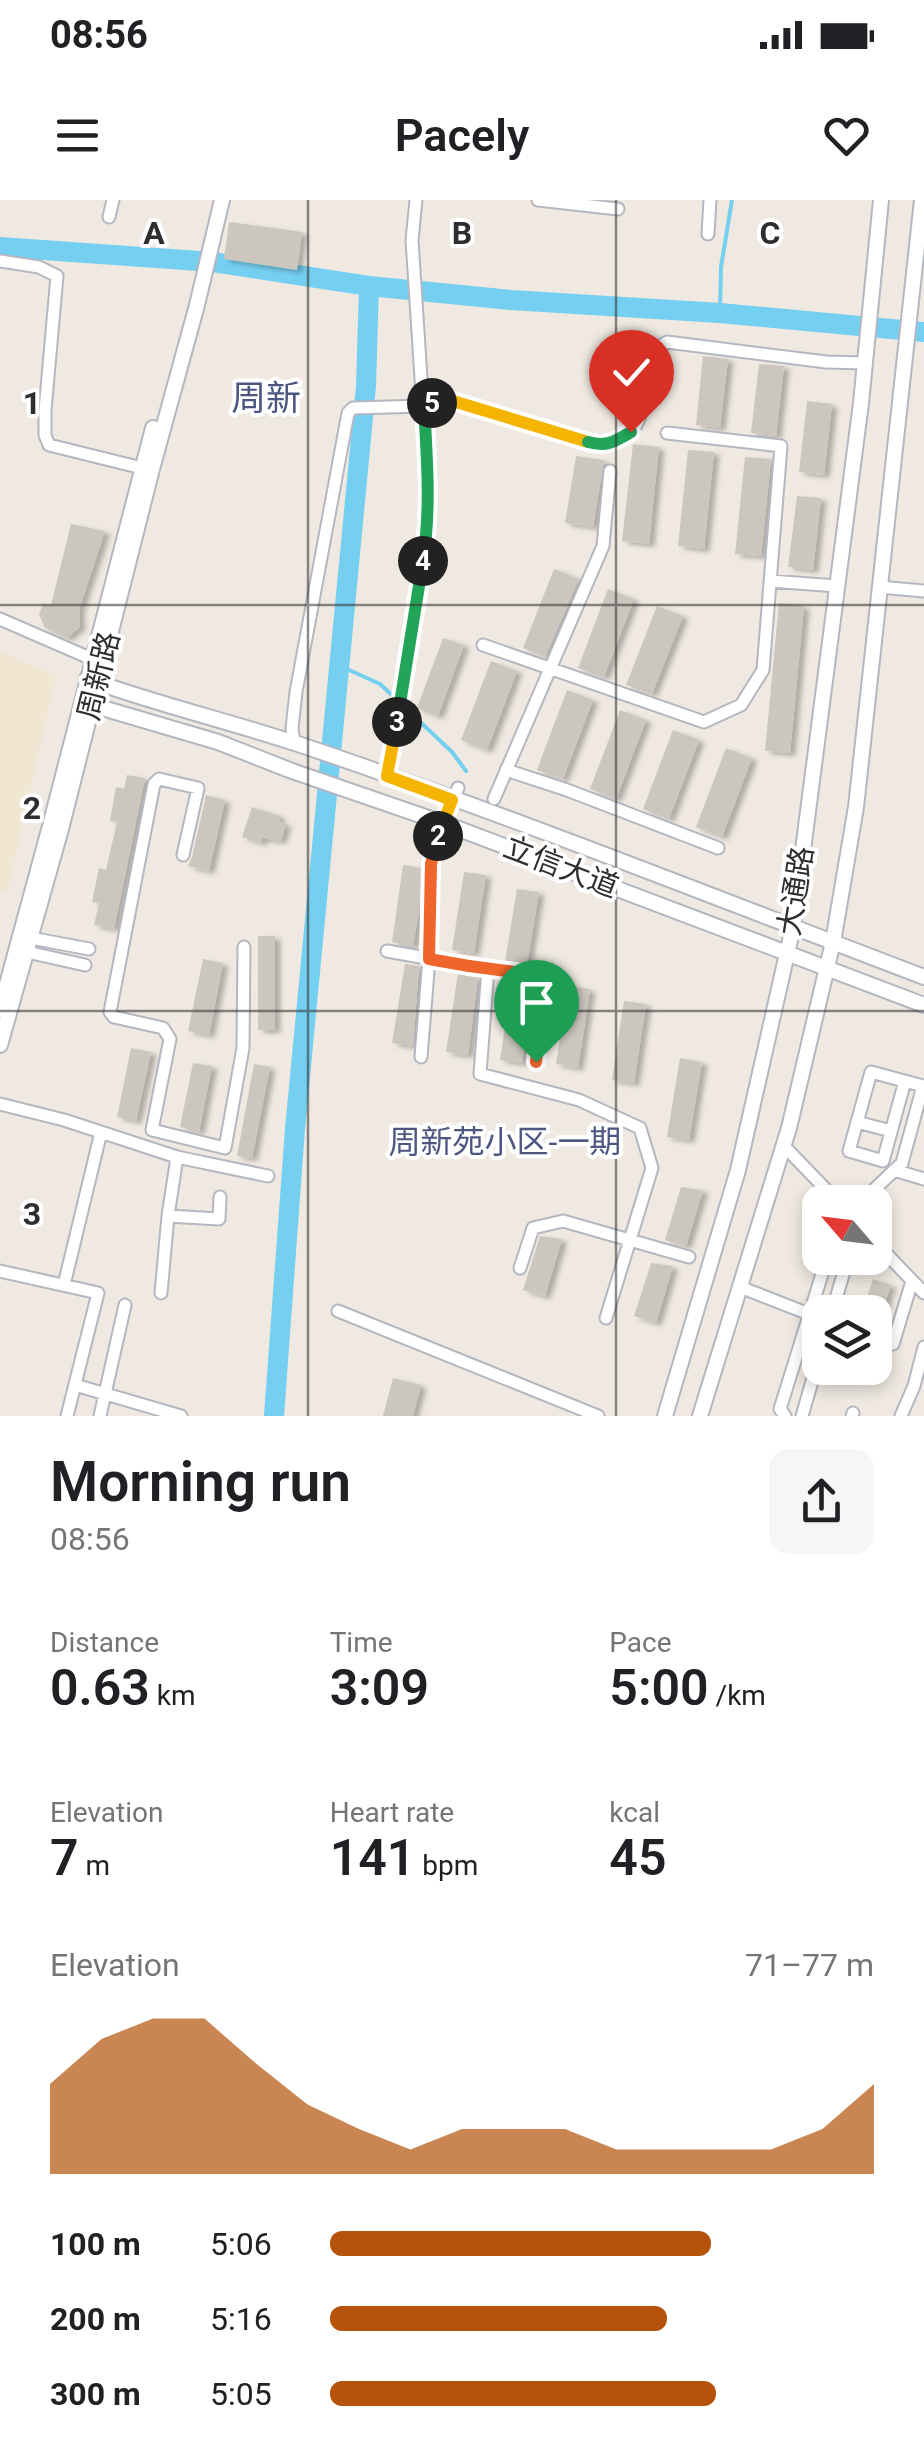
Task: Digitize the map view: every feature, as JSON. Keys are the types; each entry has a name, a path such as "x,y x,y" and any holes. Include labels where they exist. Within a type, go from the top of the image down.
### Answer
{"street":[{"path":"109,217 113,200"},
{"path":"213,221 214,200"},
{"path":"193,305 213,221 222,200"},
{"path":"387,776 427,537 428,485 412,240 416,200"},
{"path":"538,200 618,210"},
{"path":"708,234 710,200"},
{"name":"大通路","path":"665,1416 738,1170 793,927 865,359 881,200"},
{"name":"大通路","path":"700,1416 784,1145 833,942 856,807 922,200"},
{"path":"0,260 40,268 57,276 44,410 49,445 142,468"},
{"name":"周新路","path":"92,681 92,659 142,468 193,305"},
{"name":"周新路","path":"0,1010 152,469 193,305"},
{"path":"294,743 296,692 348,413 353,408 424,406 443,398 601,446 631,432 640,415 651,352 667,342 826,362 865,359"},
{"path":"483,645 704,722 740,705 763,670 781,446 667,433"},
{"path":"494,799 603,546 610,471"},
{"path":"770,581 837,586"},
{"path":"879,588 924,591"},
{"path":"0,619 92,659"},
{"name":"立信大道","path":"92,681 387,776 455,794 924,977"},
{"name":"周新路","path":"0,1046 61,830 86,703"},
{"name":"立信大道","path":"86,703 218,742 443,822 924,1005"},
{"path":"506,770 718,848"},
{"path":"183,855 198,788 160,779 154,784 110,1012 114,1017 163,1028 170,1039 152,1130 225,1148 243,1048 244,947"},
{"path":"421,1057 431,864 455,794"},
{"path":"28,945 89,950"},
{"path":"28,945 85,966"},
{"path":"387,951 545,976 536,1062"},
{"path":"488,969 480,1074 579,1100 640,1128 652,1168 606,1318"},
{"path":"879,1185 902,1163 923,1086 905,1081 871,1072 849,1151 883,1161 905,1081"},
{"path":"0,1104 177,1157 268,1176"},
{"path":"857,1122 891,1131"},
{"path":"64,1285 101,1132"},
{"path":"784,1145 822,1185"},
{"path":"162,1293 177,1157"},
{"path":"894,1170 924,1179"},
{"path":"168,1216 219,1220 220,1196"},
{"path":"520,1268 534,1228 563,1220 689,1258"},
{"path":"892,1260 924,1293"},
{"path":"0,1271 98,1293 67,1416"},
{"path":"893,1344 912,1281"},
{"path":"740,1288 802,1311"},
{"path":"100,1416 124,1305"},
{"path":"338,1311 598,1416"},
{"path":"785,1416 780,1409 802,1339"},
{"path":"901,1416 924,1347"},
{"path":"75,1385 181,1416"},
{"path":"802,1416 811,1385"}],"shaded area":[{"path":"0,650 56,676 8,890 0,890"}],"building":[{"path":"229,222 302,232 297,270 224,259"},
{"path":"703,356 728,359 720,428 696,425"},
{"path":"759,364 784,366 776,436 751,433"},
{"path":"807,401 832,404 824,475 799,472"},
{"path":"633,444 659,447 649,544 622,541"},
{"path":"688,450 714,452 704,549 678,546"},
{"path":"576,456 604,460 593,527 565,523"},
{"path":"745,457 771,459 761,556 735,554"},
{"path":"797,496 821,498 813,570 788,567"},
{"path":"71,524 105,531 79,610 80,627 67,638 45,628 39,614 43,604 51,605"},
{"path":"554,569 579,579 545,657 523,648"},
{"path":"608,589 634,599 604,677 578,668"},
{"path":"779,603 804,606 790,753 765,751"},
{"path":"657,606 683,616 652,694 626,685"},
{"path":"443,638 464,645 438,716 417,708"},
{"path":"491,661 517,671 487,750 461,740"},
{"path":"567,690 593,700 563,779 537,770"},
{"path":"620,710 646,720 616,799 590,789"},
{"path":"673,730 699,740 669,819 643,809"},
{"path":"726,748 752,758 722,837 696,827"},
{"path":"127,775 145,778 114,929 94,925 99,903 92,902 99,868 106,870 117,822 110,821 116,787 124,789"},
{"path":"206,795 225,800 209,871 188,866"},
{"path":"252,807 280,816 279,822 286,824 281,841 262,838 261,843 242,837"},
{"path":"403,865 422,868 413,946 392,942"},
{"path":"464,872 486,875 474,953 452,950"},
{"path":"517,889 539,892 527,964 505,962"},
{"path":"258,936 275,936 275,1030 258,1030"},
{"path":"203,959 223,963 209,1035 188,1031"},
{"path":"405,964 419,966 413,1046 392,1043"},
{"path":"458,973 478,977 468,1055 446,1052"},
{"path":"512,981 534,984 522,1063 500,1060"},
{"path":"568,986 590,989 578,1068 556,1064"},
{"path":"624,1001 646,1004 634,1083 612,1080"},
{"path":"131,1048 151,1052 136,1121 117,1117"},
{"path":"680,1058 702,1062 689,1140 667,1137"},
{"path":"193,1063 212,1066 199,1132 180,1127"},
{"path":"254,1064 270,1067 252,1158 237,1156"},
{"path":"681,1187 703,1190 686,1246 665,1240"},
{"path":"540,1236 562,1239 545,1296 523,1290"},
{"path":"651,1263 673,1266 656,1323 634,1316"},
{"path":"873,1279 891,1285 888,1295 868,1295"},
{"path":"393,1378 421,1385 413,1416 383,1416"}],"waterway":[{"path":"720,313 721,267 732,200"},
{"path":"0,247 213,262 369,286 511,300 720,313 924,332"},
{"path":"274,1416 295,1129 366,386 369,286"},
{"path":"338,665 380,684 452,752 466,771"}],"district":[{"name":"周新","path":"266,398"},
{"name":"周新苑小区-一期","path":"505,1142"}],"route":[{"path":"536,1062 545,976 429,959 431,864 452,800 387,776 427,537 424,406 443,398 601,446 631,432"}]}
